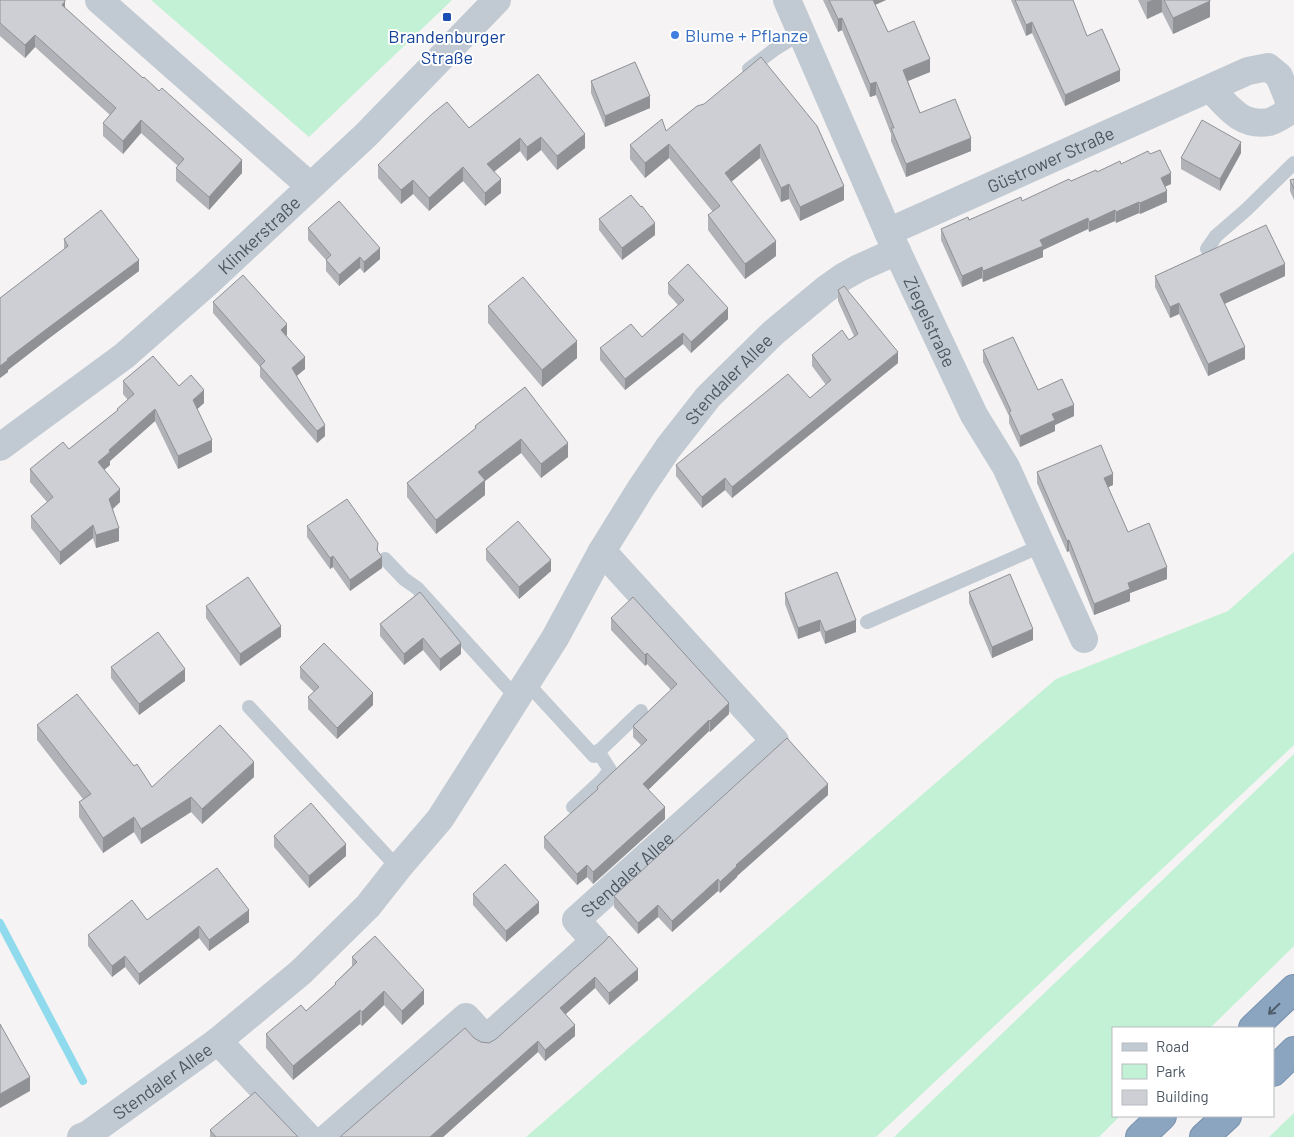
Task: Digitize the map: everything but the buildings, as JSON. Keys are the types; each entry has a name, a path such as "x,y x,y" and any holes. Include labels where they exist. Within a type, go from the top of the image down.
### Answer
{"highway":[{"path":"1254,1027 1294,989"},
{"path":"1274,1071 1294,1051"},
{"path":"1140,1137 1161,1117"},
{"path":"1204,1137 1225,1117"}],"street":[{"path":"99,0 310,186"},
{"name":"Klinkerstraße","path":"0,447 124,356 206,284 366,135 497,0"},
{"name":"Ziegelstraße","path":"787,0 893,241 974,415 1006,467 1084,639"},
{"name":"Güstrower Straße","path":"893,241 1210,88 1248,71 1268,67 1279,76 1292,113 1270,122 1251,122 1232,112 1210,88"},
{"name":"Stendaler Allee","path":"81,1137 218,1041 301,972 368,906 440,819 555,638 602,551 668,448 708,397 773,332 826,289 859,268 893,241"},
{"name":"Stendaler Allee","path":"328,1137 466,1017 486,1039 540,992 595,941 576,920 775,741 602,551"},
{"name":"Stendaler Allee","path":"218,1041 308,1137"}],"lane":[{"path":"740,76 775,48 801,33"},
{"path":"1207,249 1216,236 1246,210 1294,163"},
{"path":"867,622 1041,546"},
{"path":"385,559 404,579 417,588 522,690 594,756 641,711"},
{"path":"249,707 398,868"},
{"path":"573,807 610,770 598,751"}],"green space":[{"path":"151,0 452,0 309,137"},
{"path":"1294,552 1294,745 876,1137 526,1137 1056,679 1228,611"},
{"path":"1294,754 1294,946 1211,1027 1112,1027 1112,1117 1119,1117 1099,1137 894,1137"},
{"path":"1294,1113 1294,1137 1269,1137"}],"waterway":[{"path":"0,923 83,1081"}],"place":[{"name":"Brandenburger Straße","path":"447,17"},
{"name":"Blume + Pflanze","path":"675,35"}]}
